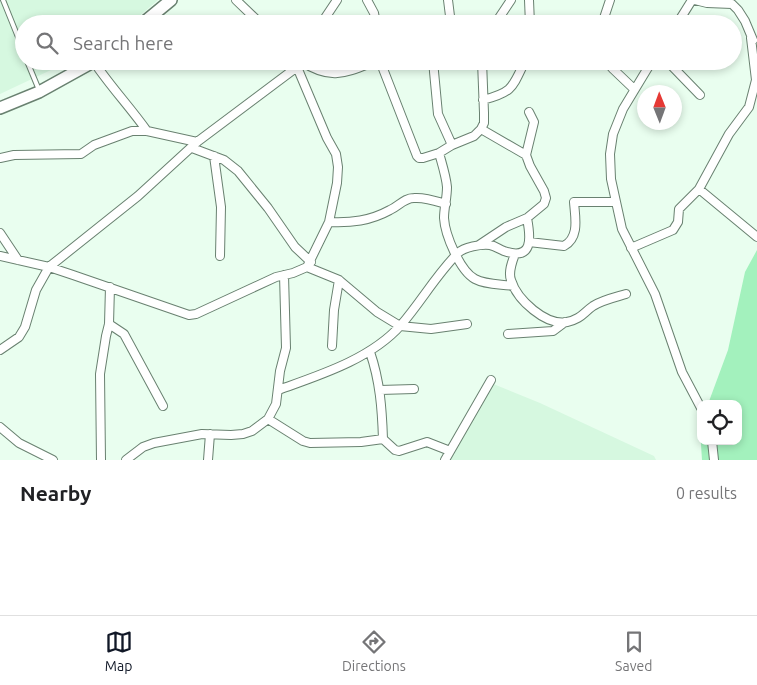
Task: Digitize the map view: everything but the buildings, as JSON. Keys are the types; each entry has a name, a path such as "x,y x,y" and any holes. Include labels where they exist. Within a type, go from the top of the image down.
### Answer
{"main road":[{"path":"153,15 172,0"},
{"path":"0,108 39,92 79,70"}],"street":[{"path":"236,0 252,15"},
{"path":"327,15 337,0"},
{"path":"367,0 374,15"},
{"path":"448,0 450,15"},
{"path":"501,15 511,0"},
{"path":"529,0 530,15"},
{"path":"605,15 610,0"},
{"path":"683,15 694,0 707,3 732,4 741,15"},
{"path":"631,248 673,230 678,222 680,209 698,190 729,134 749,107 756,80 754,41 742,16"},
{"path":"99,70 147,131"},
{"path":"0,350 19,337 24,328 36,290 49,267 138,196 194,145 290,70"},
{"path":"0,256 49,267 189,315 196,314 276,277 293,273 309,264 329,222 337,183 338,166 336,154 326,138 302,70"},
{"path":"317,70 333,74 352,70"},
{"path":"382,70 417,156 421,158 439,153 452,145 474,136 481,129 484,123 482,70"},
{"path":"434,70 438,114 452,145"},
{"path":"483,100 508,91 515,83 521,70"},
{"path":"614,70 634,89"},
{"path":"646,70 623,108 613,134 610,154 611,178 622,229 655,294 682,372 697,400"},
{"path":"676,70 700,95"},
{"path":"480,246 506,227 527,218 544,204 546,198 544,191 526,155 534,122 529,112"},
{"path":"481,129 526,155"},
{"path":"0,158 14,155 80,154 94,145 132,131 147,131 194,145 224,160 245,179 309,264 338,280 378,312 400,326 431,329 467,324"},
{"path":"439,153 447,185 445,226 456,255 469,275 475,279 485,283 513,286"},
{"path":"214,156 221,207 220,256"},
{"path":"698,190 757,237"},
{"path":"329,222 357,222 392,210 404,200 413,198 422,198 446,204"},
{"path":"529,242 564,246 572,240 574,235 574,202 616,202"},
{"path":"278,390 321,375 370,352 400,326 461,250 490,245 515,254 524,253 529,242 527,218"},
{"path":"0,233 18,260"},
{"path":"515,254 510,274 513,286 528,306 540,316 552,321 565,322 580,318 594,305 626,294"},
{"path":"126,460 154,443 210,434 231,435 248,432 261,426 268,419 276,404 280,371 286,348 284,275"},
{"path":"332,346 338,280"},
{"path":"101,460 100,374 109,324 110,287"},
{"path":"508,334 553,331 565,322"},
{"path":"109,324 124,334 163,406"},
{"path":"370,352 376,368 380,390 383,439 395,450 399,451 427,442 450,451"},
{"path":"445,460 491,380"},
{"path":"380,390 414,389"},
{"path":"268,419 303,441 310,443 361,442 383,439"},
{"path":"0,427 19,443 53,460"},
{"path":"208,460 210,434"},
{"path":"712,445 714,460"}],"lane":[{"path":"3,0 15,30"},
{"path":"30,70 39,92"}],"shaded area":[{"path":"0,0 158,0 140,15 15,15 15,70 51,70 0,94"},
{"path":"486,381 540,403 654,456 656,460 442,460"}],"green space":[{"path":"757,250 757,460 702,460 701,445 742,445 742,400 709,400 728,350 745,272"}]}
